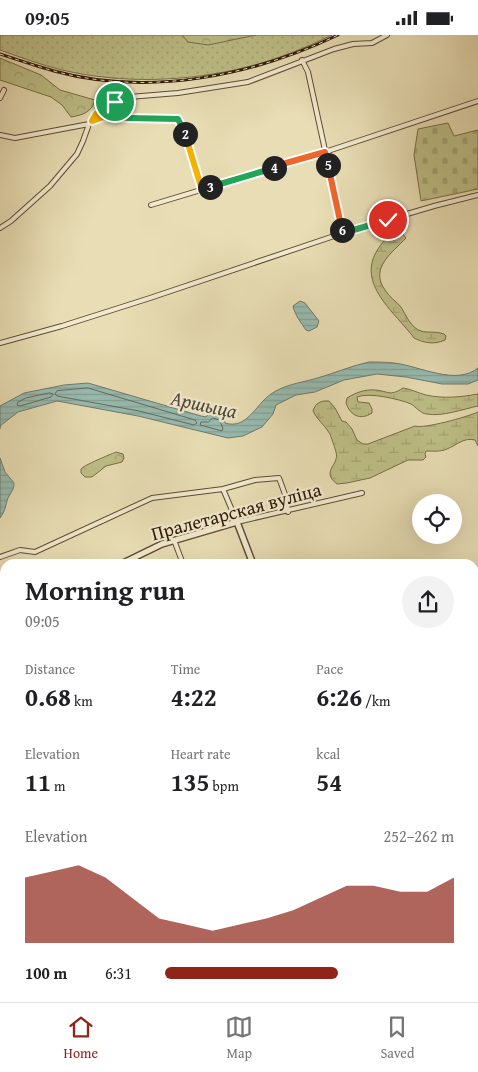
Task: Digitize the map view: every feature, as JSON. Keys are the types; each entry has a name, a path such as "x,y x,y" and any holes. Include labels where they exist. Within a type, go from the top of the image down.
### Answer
{"street":[{"path":"0,227 11,221 50,186 68,166 84,141 90,122 96,114 107,106 130,97 178,93 248,82 334,49 353,44 372,43 387,35"},
{"path":"302,60 308,72 343,233"},
{"path":"0,98 4,90"},
{"path":"151,205 325,152 478,101"},
{"path":"0,135 6,138 15,138 90,122 103,117 178,119 183,128 202,190"},
{"path":"0,343 114,309 343,233 478,195"},
{"path":"0,557 20,550 35,553 152,498 223,489 254,480 279,478 286,497 288,512"},
{"path":"223,489 250,559"},
{"name":"Пралетарская вуліца","path":"131,559 174,540 237,522 288,512 362,493"},
{"path":"174,540 181,559"}],"green space":[{"path":"0,35 332,35 269,61 247,67 201,76 131,79 85,75 46,66 0,50"},
{"path":"182,35 256,35 208,45 188,42"},
{"path":"0,58 41,75 60,90 95,100 94,104 86,112 71,117 62,105 51,97 0,80"},
{"path":"448,123 454,136 478,130 478,189 421,201 414,155 418,129"},
{"path":"402,233 406,238 389,255 381,268 381,282 414,327 423,332 444,334 446,336 445,340 441,342 429,343 414,338 389,308 375,286 371,274 372,262 378,249 388,238"},
{"path":"403,388 439,397 459,397 478,394 478,406 446,414 433,415 425,414 411,404 399,400 369,395 357,397 358,402 369,403 372,409 372,413 360,417 350,411 346,403 347,398 364,391 375,390 392,393"},
{"path":"329,401 342,421 346,422 352,429 357,440 363,444 368,444 415,426 436,424 478,412 478,446 475,440 464,440 444,450 426,451 426,457 423,460 408,460 370,478 337,484 330,475 336,457 335,448 330,434 313,411 317,404"},
{"path":"116,452 123,454 122,462 106,466 92,477 85,477 81,473 83,467"}],"water":[{"path":"300,301 305,303 319,321 317,327 309,331 302,325 293,306"},
{"path":"369,362 394,363 449,375 469,373 478,368 478,380 468,384 442,384 377,374 344,380 315,392 296,395 276,405 273,414 262,427 243,436 228,438 138,416 57,401 18,412 0,426 0,406 24,393 64,385 88,383 201,416 206,417 210,412 224,417 225,423 233,424 245,420 266,398 281,388"},
{"path":"0,458 5,472 14,483 0,518"}],"railway":[{"path":"0,54 54,71 90,79 126,82 163,82 199,78 271,62 338,35"}],"route":[{"path":"115,102 96,114 92,121 103,117 178,119 183,128 202,190 325,152 343,233 388,220"}],"water label":[{"name":"Аршыца","path":"204,404"}]}
